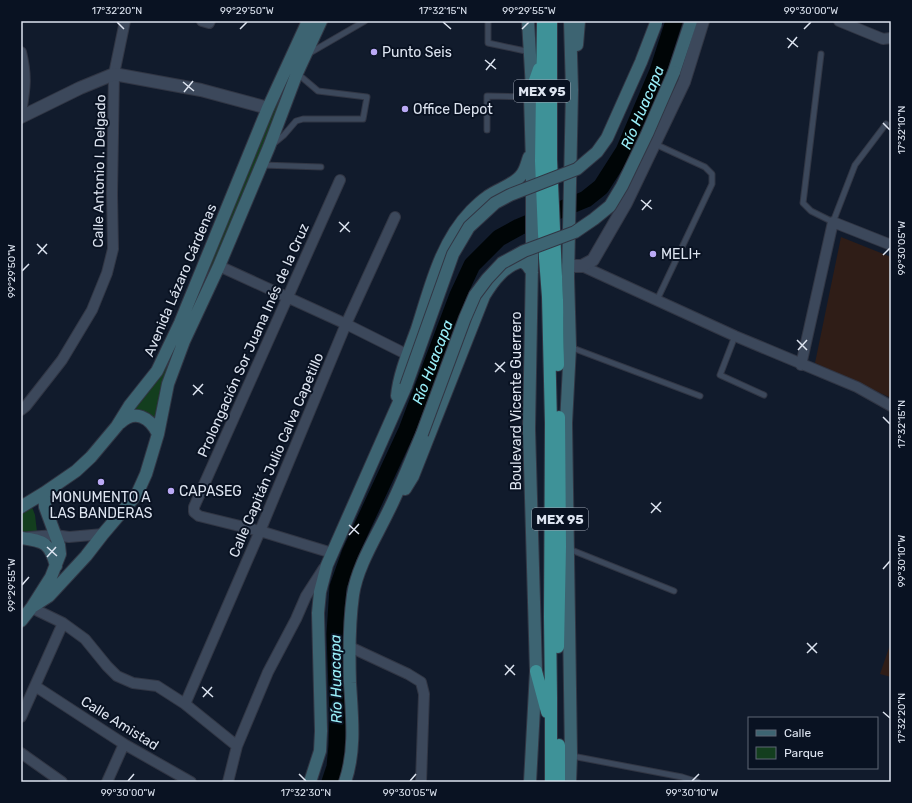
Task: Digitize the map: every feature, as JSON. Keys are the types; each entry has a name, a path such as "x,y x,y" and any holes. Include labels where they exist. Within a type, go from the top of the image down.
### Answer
{"highway":[{"name":"Boulevard Vicente Guerrero","path":"543,21 541,161 550,257 560,437 558,702 559,782"},
{"name":"Boulevard Vicente Guerrero","path":"541,161 551,21"},
{"path":"531,93 542,58"},
{"name":"Boulevard Vicente Guerrero","path":"550,257 548,297 551,424 551,782"},
{"path":"560,437 567,462"},
{"path":"536,671 551,726"}],"main road":[{"name":"Avenida Lázaro Cárdenas","path":"21,507 44,493 91,457 117,426 130,405 157,371 180,323 268,108 308,21"},
{"name":"Avenida Lázaro Cárdenas","path":"32,608 49,596 86,556 137,494 146,474 158,434 168,384 176,361 219,266 269,147 297,73 321,21"},
{"name":"Boulevard Vicente Guerrero","path":"528,21 531,93 531,148 541,161 532,268 529,429 536,671 530,782"},
{"path":"570,21 572,90 568,266 570,346 566,423 571,755 570,782"},
{"path":"572,90 579,21"},
{"path":"345,782 351,758 353,740 350,618 355,588 369,551 393,502 422,434 475,295 502,263 524,251 575,232 610,206 622,186 674,72 691,21"},
{"path":"310,782 320,751 321,731 318,613 320,592 326,565 406,386 453,254 469,227 495,203 510,195 577,169 597,152 606,138 642,62 656,22"},
{"path":"396,408 398,386 438,267 448,244 457,228 471,211 487,197 522,175 531,148"},
{"path":"393,502 413,476 466,341 488,290 503,271 514,263 522,261 532,268"},
{"path":"117,426 126,417 132,415 148,420 154,426 158,434"},
{"path":"21,621 32,608 56,566 60,554 59,545 45,507 44,493"},
{"path":"21,539 38,541 46,546 52,552 56,566"}],"street":[{"name":"Calle Antonio I. Delgado","path":"21,410 26,406 62,360 92,310 107,273 113,249 112,186 114,74 125,21"},
{"path":"202,21 209,23 210,21"},
{"path":"582,266 593,260 626,203 684,82 703,21"},
{"path":"839,21 883,39 891,39"},
{"path":"21,52 26,83 21,113"},
{"path":"21,117 80,88 114,74 201,90 268,108"},
{"name":"Prolongación Sor Juana Inés de la Cruz","path":"260,531 199,516 194,512 194,507 340,180"},
{"name":"Calle Capitán Julio Calva Capetillo","path":"185,704 260,531 346,324 395,217"},
{"path":"801,365 833,222 891,245"},
{"path":"219,266 289,297 408,355"},
{"path":"568,266 582,266 735,336 801,365 857,387 891,406"},
{"path":"260,531 332,553"},
{"path":"21,539 31,536 55,535 68,537 103,534"},
{"path":"228,782 237,746 268,672 296,619 306,596 326,565"},
{"path":"32,608 63,623 85,639 117,676 133,683 158,686 185,704 237,746"},
{"path":"21,717 63,623"},
{"path":"350,647 408,674 420,682 424,694 421,782"},
{"name":"Calle Amistad","path":"35,686 124,744 191,782"},
{"path":"107,782 124,744"},
{"path":"21,754 52,779 62,782"}],"lane":[{"path":"305,56 365,21"},
{"path":"488,21 488,43 530,52"},
{"path":"821,54 803,203 811,211 833,222 855,165 886,124"},
{"path":"269,147 284,135 296,121 303,119 363,119 367,97 318,91 297,73"},
{"path":"487,130 487,96 531,93"},
{"path":"655,144 705,167 712,174 712,184 657,300"},
{"path":"261,165 321,167"},
{"path":"735,336 720,374 764,395"},
{"path":"570,346 700,396"},
{"path":"568,549 674,592"},
{"path":"571,755 682,777 698,782"}],"shaded area":[{"path":"841,237 891,257 891,398 815,363"},
{"path":"891,642 891,677 880,674"}],"green space":[{"path":"314,21 316,21 155,421 132,412 152,386"},
{"path":"32,507 35,515 37,532 21,535 21,514"}],"waterway":[{"name":"Río Huacapa","path":"330,782 335,767 337,746 338,715 335,634 338,587 350,553 407,430 458,295 472,265 499,238 519,227 586,199 601,187 624,151 658,71 674,21"}],"place":[{"name":"Punto Seis","path":"374,52"},
{"name":"Office Depot","path":"405,109"},
{"name":"MELI+","path":"653,254"},
{"name":"MONUMENTO A LAS BANDERAS","path":"101,482"},
{"name":"CAPASEG","path":"171,491"}]}
